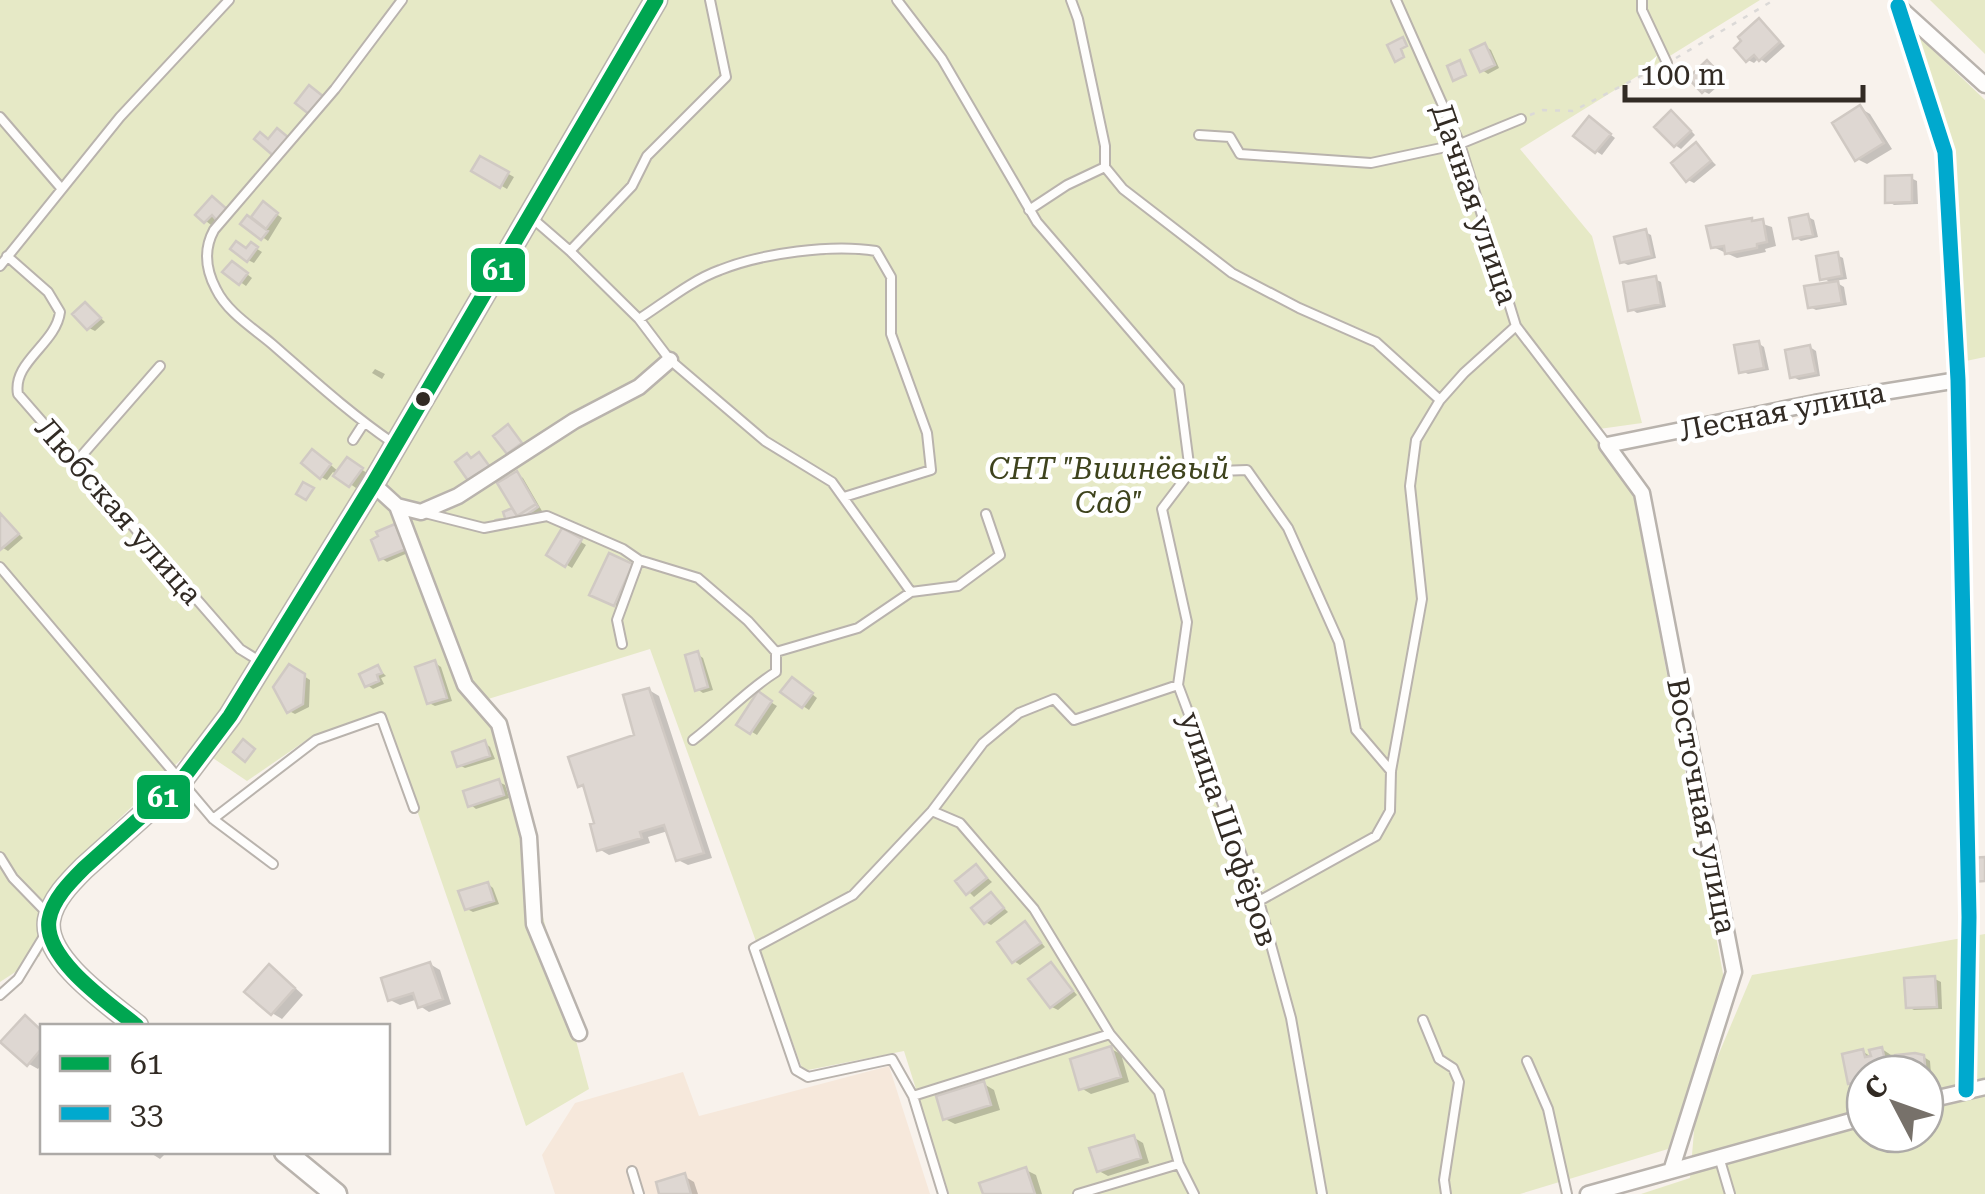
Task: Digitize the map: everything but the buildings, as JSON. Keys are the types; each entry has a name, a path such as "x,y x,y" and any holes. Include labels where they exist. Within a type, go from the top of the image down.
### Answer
{"street":[{"path":"135,1024 73,972 56,949 48,922 70,882 181,781 230,716 532,218 656,0"},
{"path":"1895,3 1985,85"},
{"path":"1895,3 1945,152 1958,380 1968,917 1966,1090"},
{"path":"397,506 421,512 458,496 574,421 638,387 670,360"},
{"name":"Лесная улица","path":"1606,445 1816,403 1958,380"},
{"name":"Восточная улица","path":"1606,445 1642,493 1734,972 1670,1171"},
{"path":"373,484 397,506 465,685 499,724 529,837 534,924 579,1033"},
{"path":"1945,1096 1985,1087"},
{"path":"1588,1194 1845,1123"},
{"path":"287,1154 336,1194"}],"lane":[{"path":"0,266 120,117 229,0"},
{"path":"396,445 364,423 224,302 209,272 206,254 214,230 335,89 402,0"},
{"path":"570,251 632,186 647,156 726,77 710,0"},
{"path":"896,0 942,60 1030,210 1179,386 1190,472 1247,470 1288,528 1339,642 1356,730 1391,771"},
{"path":"1070,0 1078,19 1104,146 1104,167 1123,189 1232,272 1299,308 1376,342 1440,400"},
{"name":"Дачная улица","path":"1396,0 1460,144 1516,326 1606,445"},
{"path":"1642,0 1642,10 1667,63"},
{"path":"0,116 61,188"},
{"path":"1200,135 1230,137 1240,154 1371,163 1460,144 1522,119"},
{"path":"1030,210 1067,185 1104,167"},
{"path":"532,218 639,319 670,360 765,441 832,482 911,592"},
{"path":"639,319 718,270 783,255 854,248 876,251 891,277 891,334 928,433 931,470 844,497"},
{"name":"Любская улица","path":"8,256 48,292 60,312 50,338 20,374 18,394 240,649 261,662"},
{"path":"1258,901 1376,836 1390,811 1391,771 1422,600 1410,486 1416,440 1440,400 1464,372 1516,326"},
{"path":"77,461 160,366"},
{"path":"353,440 364,423"},
{"name":"улица Шофёров","path":"1190,472 1162,510 1186,622 1178,685 1258,901 1291,1018 1322,1194"},
{"path":"421,512 484,528 548,516 639,560 698,578 748,621 776,652 776,672 752,686 727,714 694,740"},
{"path":"776,652 858,628 911,592 958,586 1000,555 986,514"},
{"path":"622,644 616,620 639,560"},
{"path":"0,567 213,818 273,864"},
{"path":"943,1194 913,1096 892,1059 808,1077 796,1070 754,948 853,894 932,811 983,743 1020,713 1054,698 1074,720 1178,685"},
{"path":"213,818 316,740 381,717 414,808"},
{"path":"932,811 960,824 1034,910 1110,1034 1159,1092 1179,1164 1194,1194"},
{"path":"0,858 48,922 18,979 0,995"},
{"path":"1423,1020 1439,1060 1453,1068 1459,1082 1444,1180 1446,1194"},
{"path":"913,1096 1110,1034"},
{"path":"1526,1062 1548,1109 1568,1194"},
{"path":"1718,1158 1730,1194"},
{"path":"1078,1194 1179,1164"},
{"path":"632,1170 640,1194"}],"path":[{"path":"1522,119 1543,110 1573,111 1667,63 1774,0"}],"shaded area":[{"path":"889,1066 930,1194 555,1194 542,1155 575,1103 683,1072 699,1116"}],"green space":[{"name":"СНТ \"Вишнёвый Сад\"","path":"0,0 1760,0 1520,149 1592,236 1642,423 1592,430 1634,498 1724,979 1668,1149 1520,1194 949,1194 904,1051 803,1071 650,649 485,700 589,1089 526,1126 383,712 311,737 247,781 195,746 69,867 50,898 40,956 0,982"},
{"path":"1930,0 1985,0 1985,54"},
{"path":"1913,31 1985,100 1985,357 1966,361 1949,179"},
{"path":"1985,934 1985,1194 1641,1194 1690,1178 1696,1108 1752,975"}],"transit line":[{"name":"61","path":"135,1024 81,979 56,950 49,920 54,905 84,868 181,781 230,716 373,484 656,0"},
{"name":"33","path":"1898,6 1945,152 1958,380 1969,917 1966,1090"}]}
